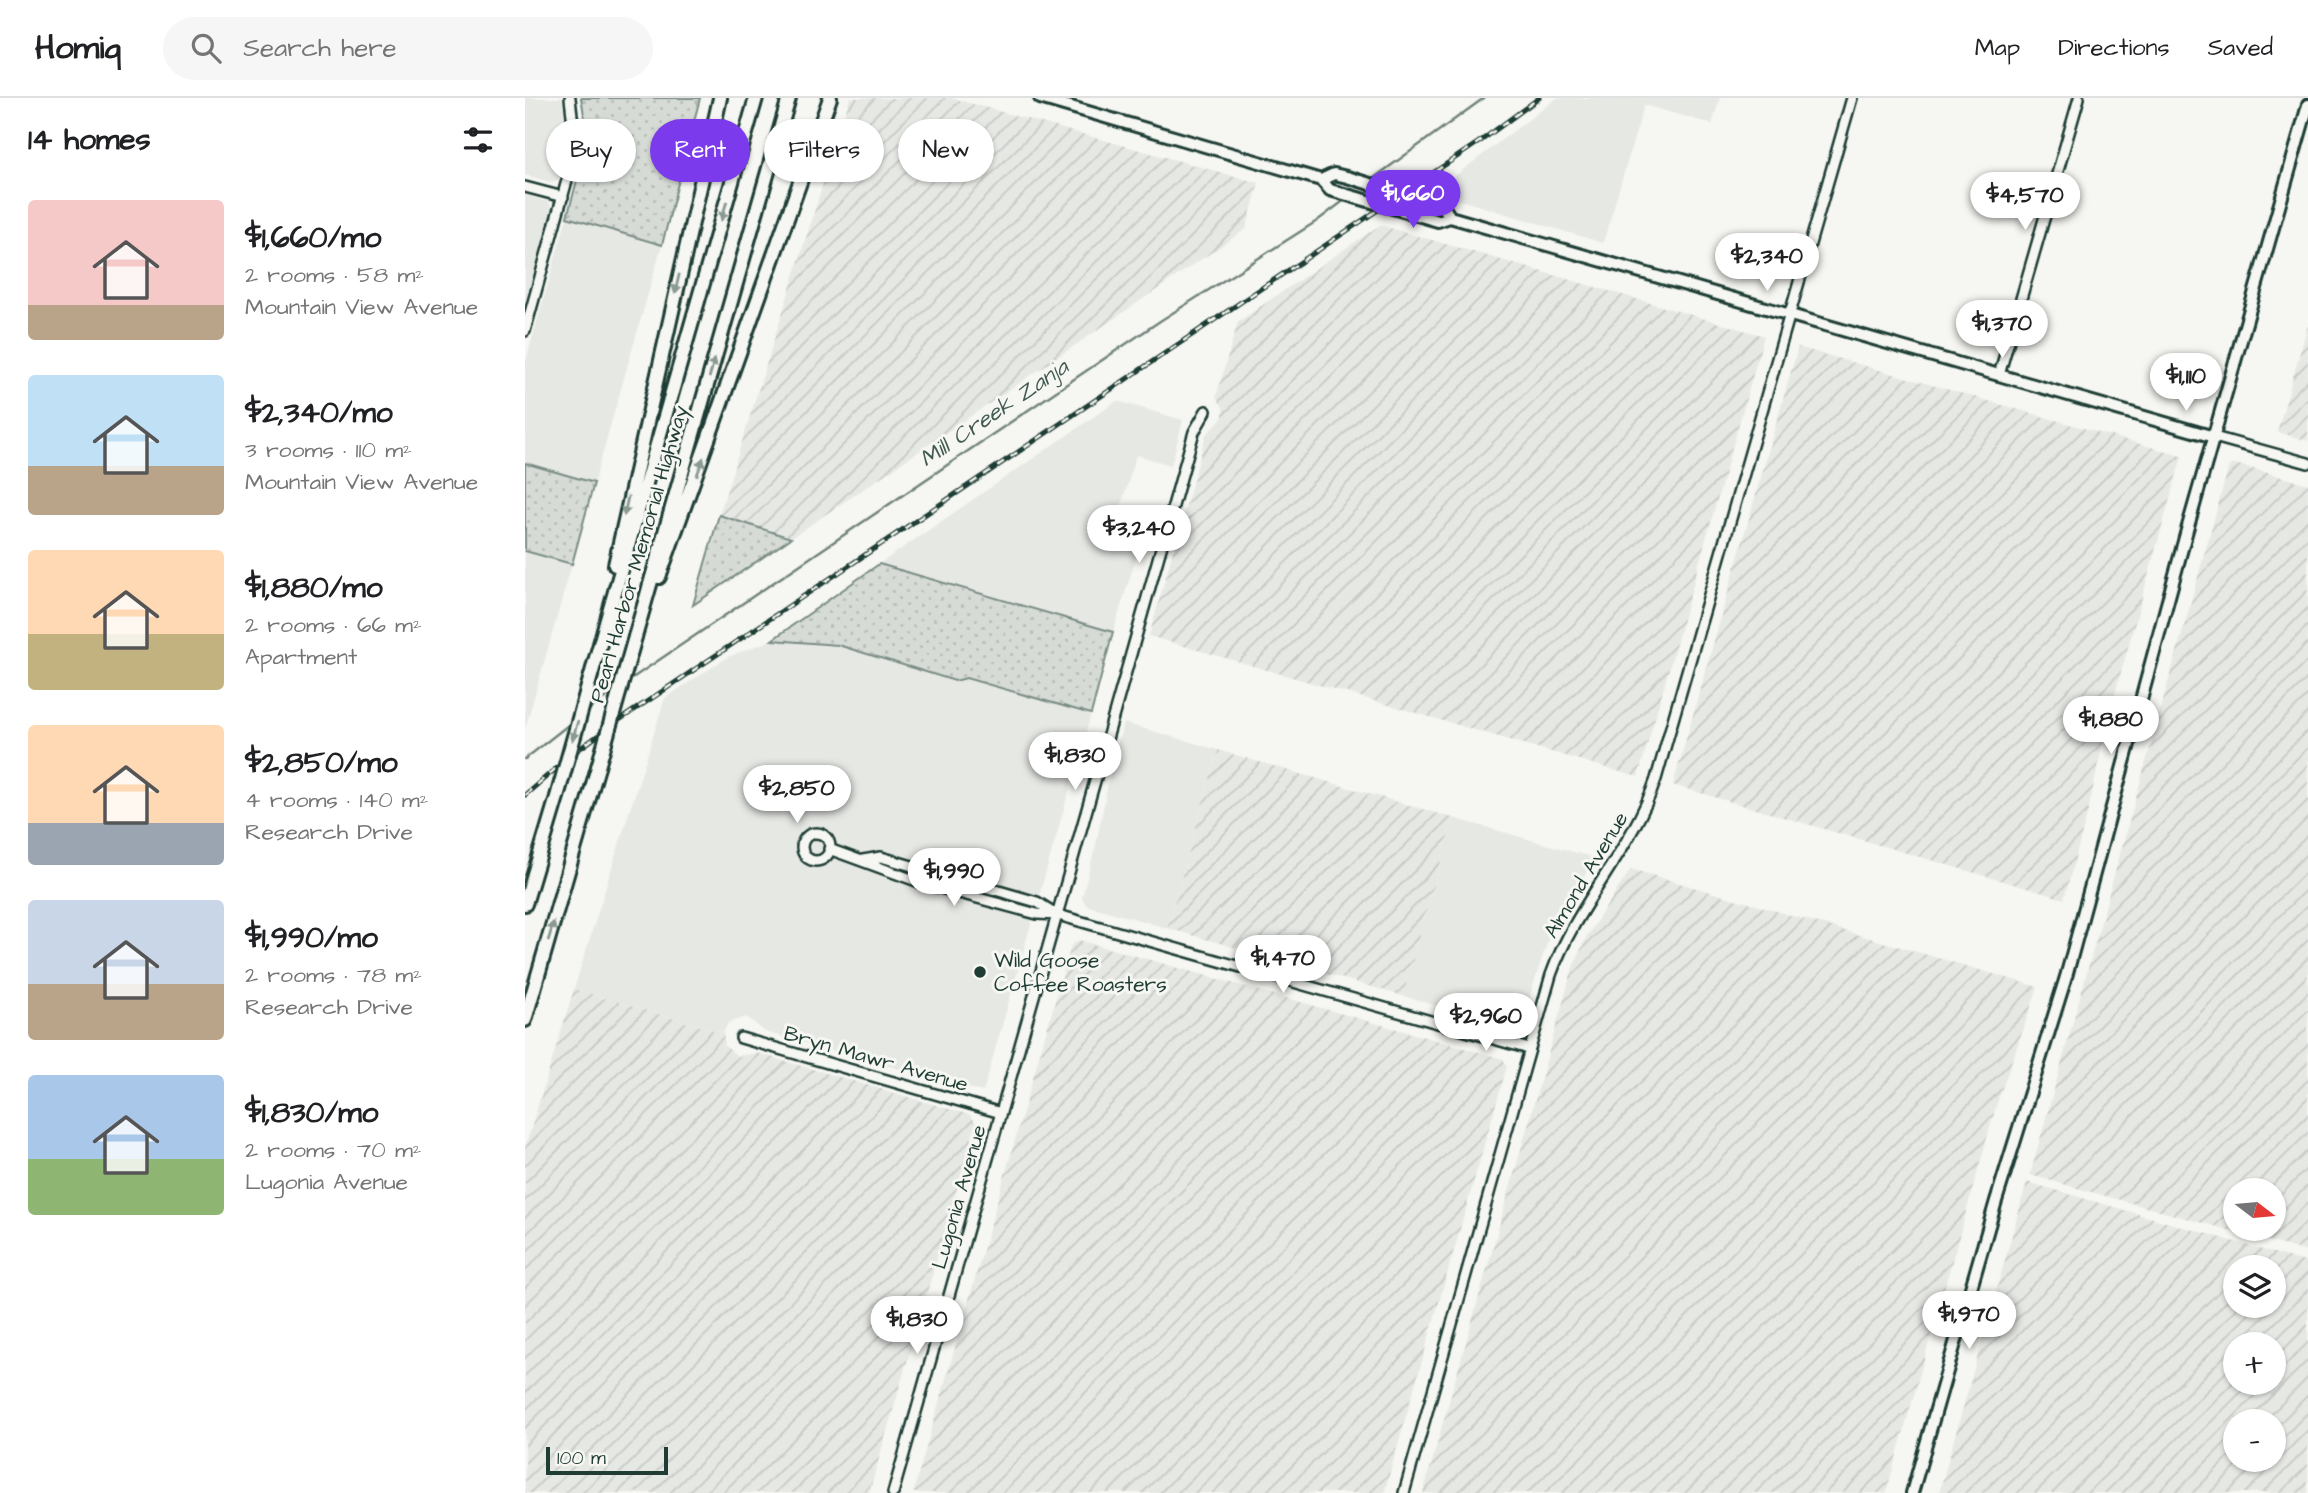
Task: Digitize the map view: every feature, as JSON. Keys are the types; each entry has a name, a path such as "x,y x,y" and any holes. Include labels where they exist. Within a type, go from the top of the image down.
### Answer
{"highway":[{"path":"600,643 625,513 720,98"},
{"name":"Pearl Harbor Memorial Highway","path":"525,904 756,98"},
{"name":"Pearl Harbor Memorial Highway","path":"525,1020 789,98"},
{"path":"640,622 672,548 830,98"}],"main road":[{"path":"1040,98 1321,180 1330,190 1438,221 1450,216"},
{"path":"1912,1493 1996,1201 2061,995 2308,105"},
{"path":"1321,180 1334,174 1347,177 1443,206 1450,216 1788,316 2214,437"}],"street":[{"path":"525,331 563,198 575,142 570,98"},
{"name":"Almond Avenue","path":"1404,1493 1551,975 1566,938 1633,834 1650,798 1852,98"},
{"path":"1999,375 2079,98"},
{"path":"525,187 563,198"},
{"name":"Lugonia Avenue","path":"893,1493 1170,512 1194,432 1206,411"},
{"path":"2214,437 2308,463"},
{"path":"829,849 863,860 881,857 1037,902 1058,915 1529,1049"},
{"name":"Bryn Mawr Avenue","path":"741,1038 1002,1113"}],"shaded area":[{"path":"525,98 562,98 565,119 546,119 546,181 525,175"},
{"path":"581,98 700,98 695,119 650,119 650,182 678,182 662,245 567,217 577,182 636,182 636,119 584,119"},
{"path":"850,98 951,98 1259,183 1246,229 791,538 719,515 824,182 884,182 884,119 843,119"},
{"path":"1557,98 1720,98 1712,124 1644,105 1603,243 1434,192"},
{"path":"525,195 549,202 552,210 525,304"},
{"path":"567,217 662,245 594,483 525,463 525,364"},
{"path":"1380,225 1764,336 1638,777 1149,636 1206,435 1223,417 1223,407 1216,397 1238,322"},
{"path":"2308,325 2308,441 2277,432"},
{"path":"1798,347 2182,456 2110,711 2088,811 2064,899 1673,785"},
{"path":"1117,401 1183,420 1171,465 1136,455 1119,513 1147,522 1113,632 879,564"},
{"path":"525,463 594,483 572,564 525,551"},
{"path":"2235,464 2308,484 2308,1252 2268,1241 2286,1241 2286,1178 2223,1178 2223,1228 2030,1175 2229,466"},
{"path":"719,515 791,538 693,605"},
{"path":"525,551 572,564 525,729"},
{"path":"879,564 1113,632 1091,714 966,678 955,681 838,645 772,640"},
{"path":"772,640 838,645 955,681 966,678 1091,714 983,1092 765,1032 747,1017 728,1023 723,1033 574,989 665,698 728,657"},
{"path":"1124,723 1218,750 1167,928 1086,905 1082,897 1096,845 1113,758"},
{"path":"1218,750 1453,818 1403,996 1167,928"},
{"path":"1453,818 1595,858 1551,931 1521,1022 1512,1027 1403,996"},
{"path":"1631,869 2038,987 1997,1103 1886,1493 1423,1493 1573,967 1587,936"},
{"path":"1079,940 1503,1059 1507,1066 1384,1493 913,1493 1071,946"},
{"path":"574,989 723,1033 725,1046 737,1056 757,1053 970,1115 976,1123 869,1493 525,1493 525,1148"},
{"path":"2027,1182 2223,1238 2223,1241 2280,1255 2223,1255 2223,1318 2286,1318 2286,1257 2308,1263 2308,1493 1939,1493"}],"waterway":[{"name":"Mill Creek Zanja","path":"1371,180 1484,98"},
{"name":"Mill Creek Zanja","path":"628,681 1160,321 1317,221 1346,199"},
{"name":"Mill Creek Zanja","path":"586,712 614,691"},
{"name":"Mill Creek Zanja","path":"525,759 572,722"}],"railway":[{"path":"525,795 575,752 618,721 1482,140 1539,98"}],"place":[{"name":"Wild Goose Coffee Roasters","path":"980,972"}]}
